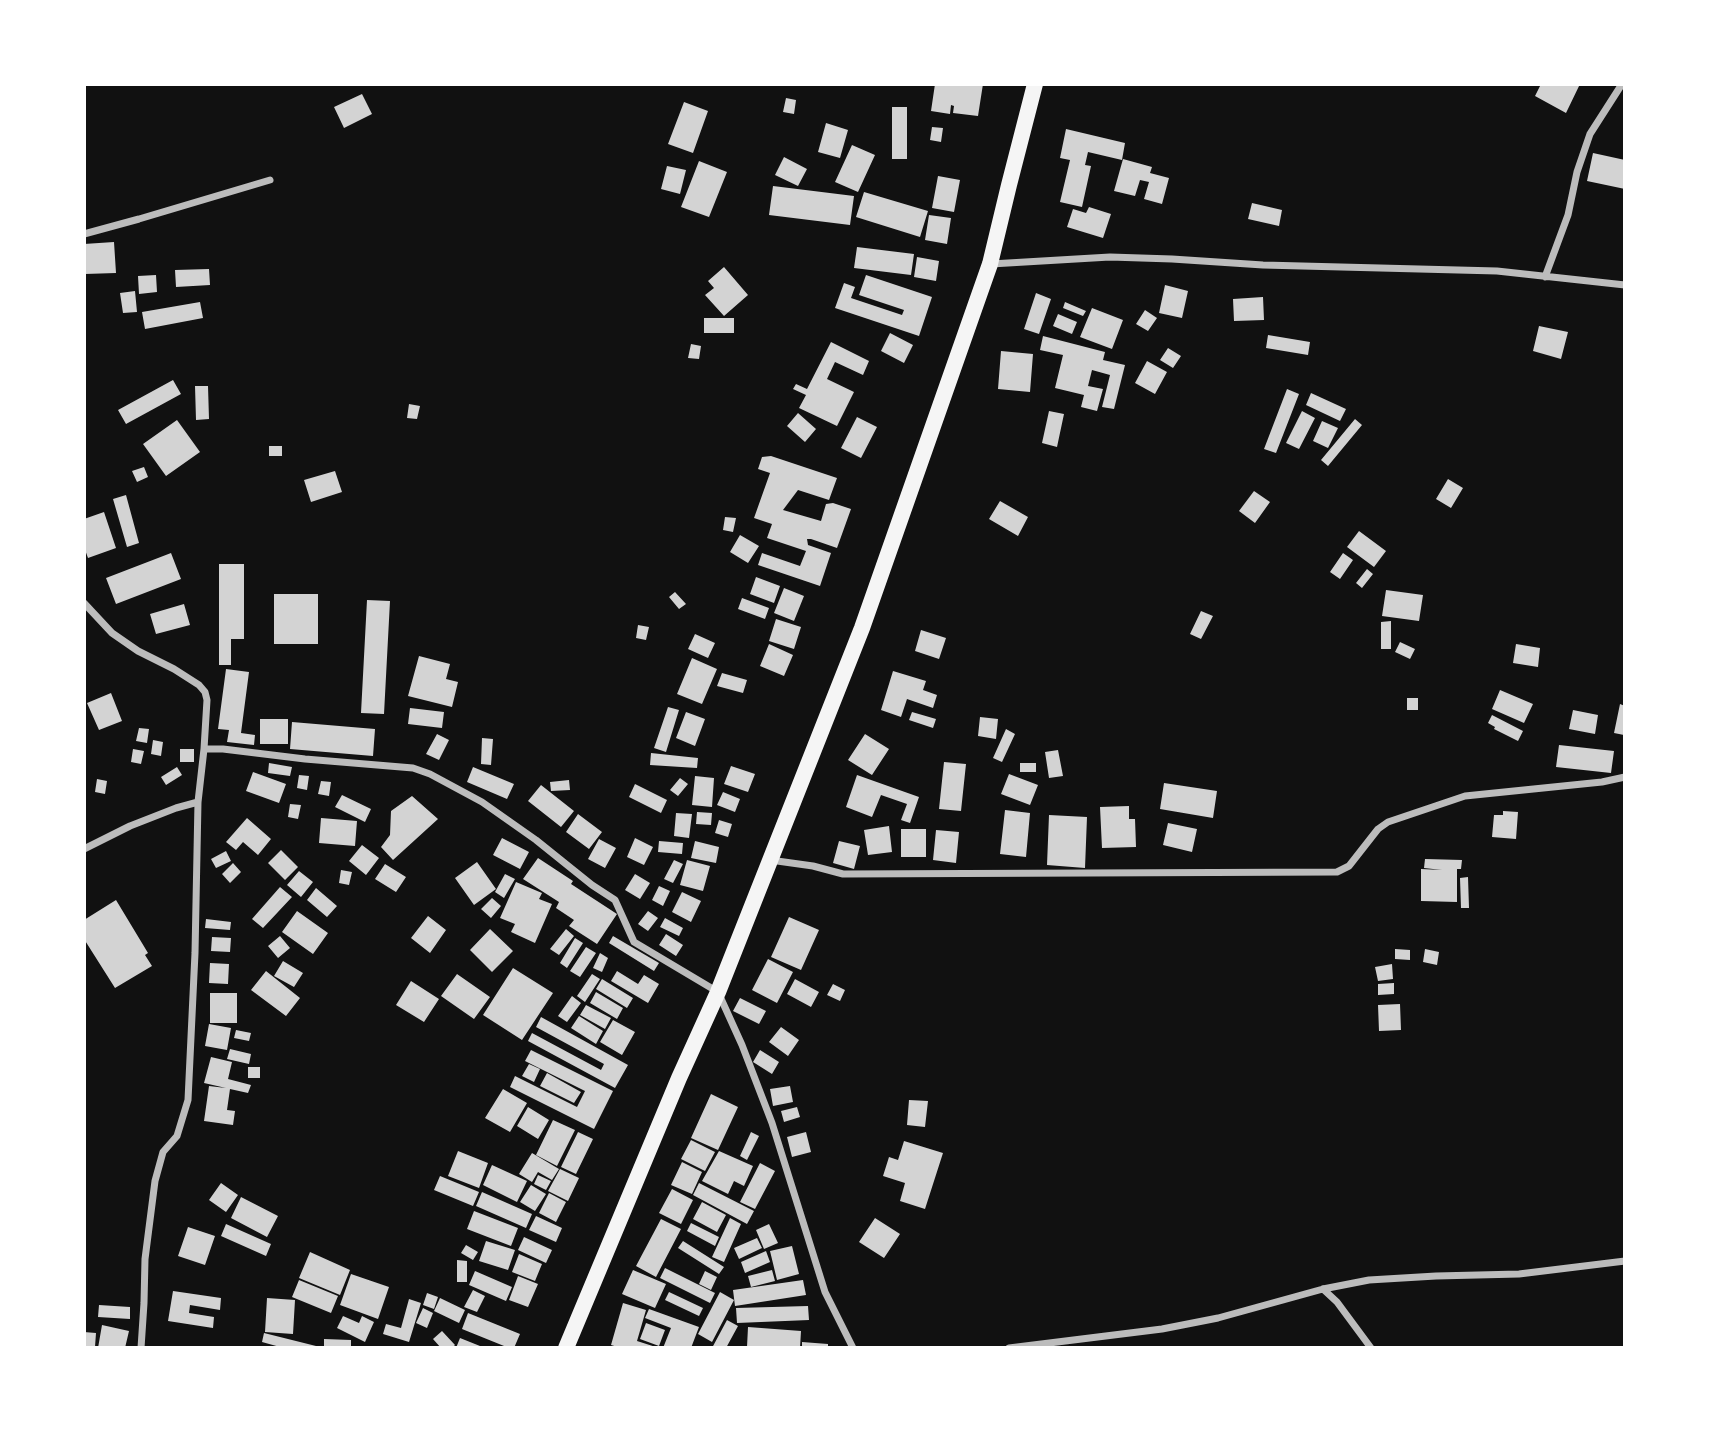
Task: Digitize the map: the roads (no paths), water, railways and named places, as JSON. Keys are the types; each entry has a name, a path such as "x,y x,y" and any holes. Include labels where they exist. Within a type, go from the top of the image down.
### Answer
{"highway":[{"path":"566,1348 718,992 862,628 990,264 1035,84"}],"street":[{"path":"1545,276 1567,215 1577,172 1590,134 1622,84"},
{"path":"84,233 270,180"},
{"path":"990,264 1110,257 1172,259 1263,265 1497,271 1625,285"},
{"path":"84,603 112,633 138,651 199,685 207,700 198,802 188,1100 177,1136 163,1152 155,1181 145,1259 141,1348"},
{"path":"204,749 413,768 430,775 482,802 536,840 615,900 634,942 718,992 772,1123 825,1292 853,1348"},
{"path":"769,859 843,874 1338,872 1349,866 1378,828 1388,822 1465,796 1602,782 1625,777"},
{"path":"84,849 130,826 198,802"},
{"path":"1009,1348 1162,1329 1218,1318 1323,1289 1369,1280 1519,1274 1625,1261"},
{"path":"1323,1289 1338,1302 1371,1348"}]}
